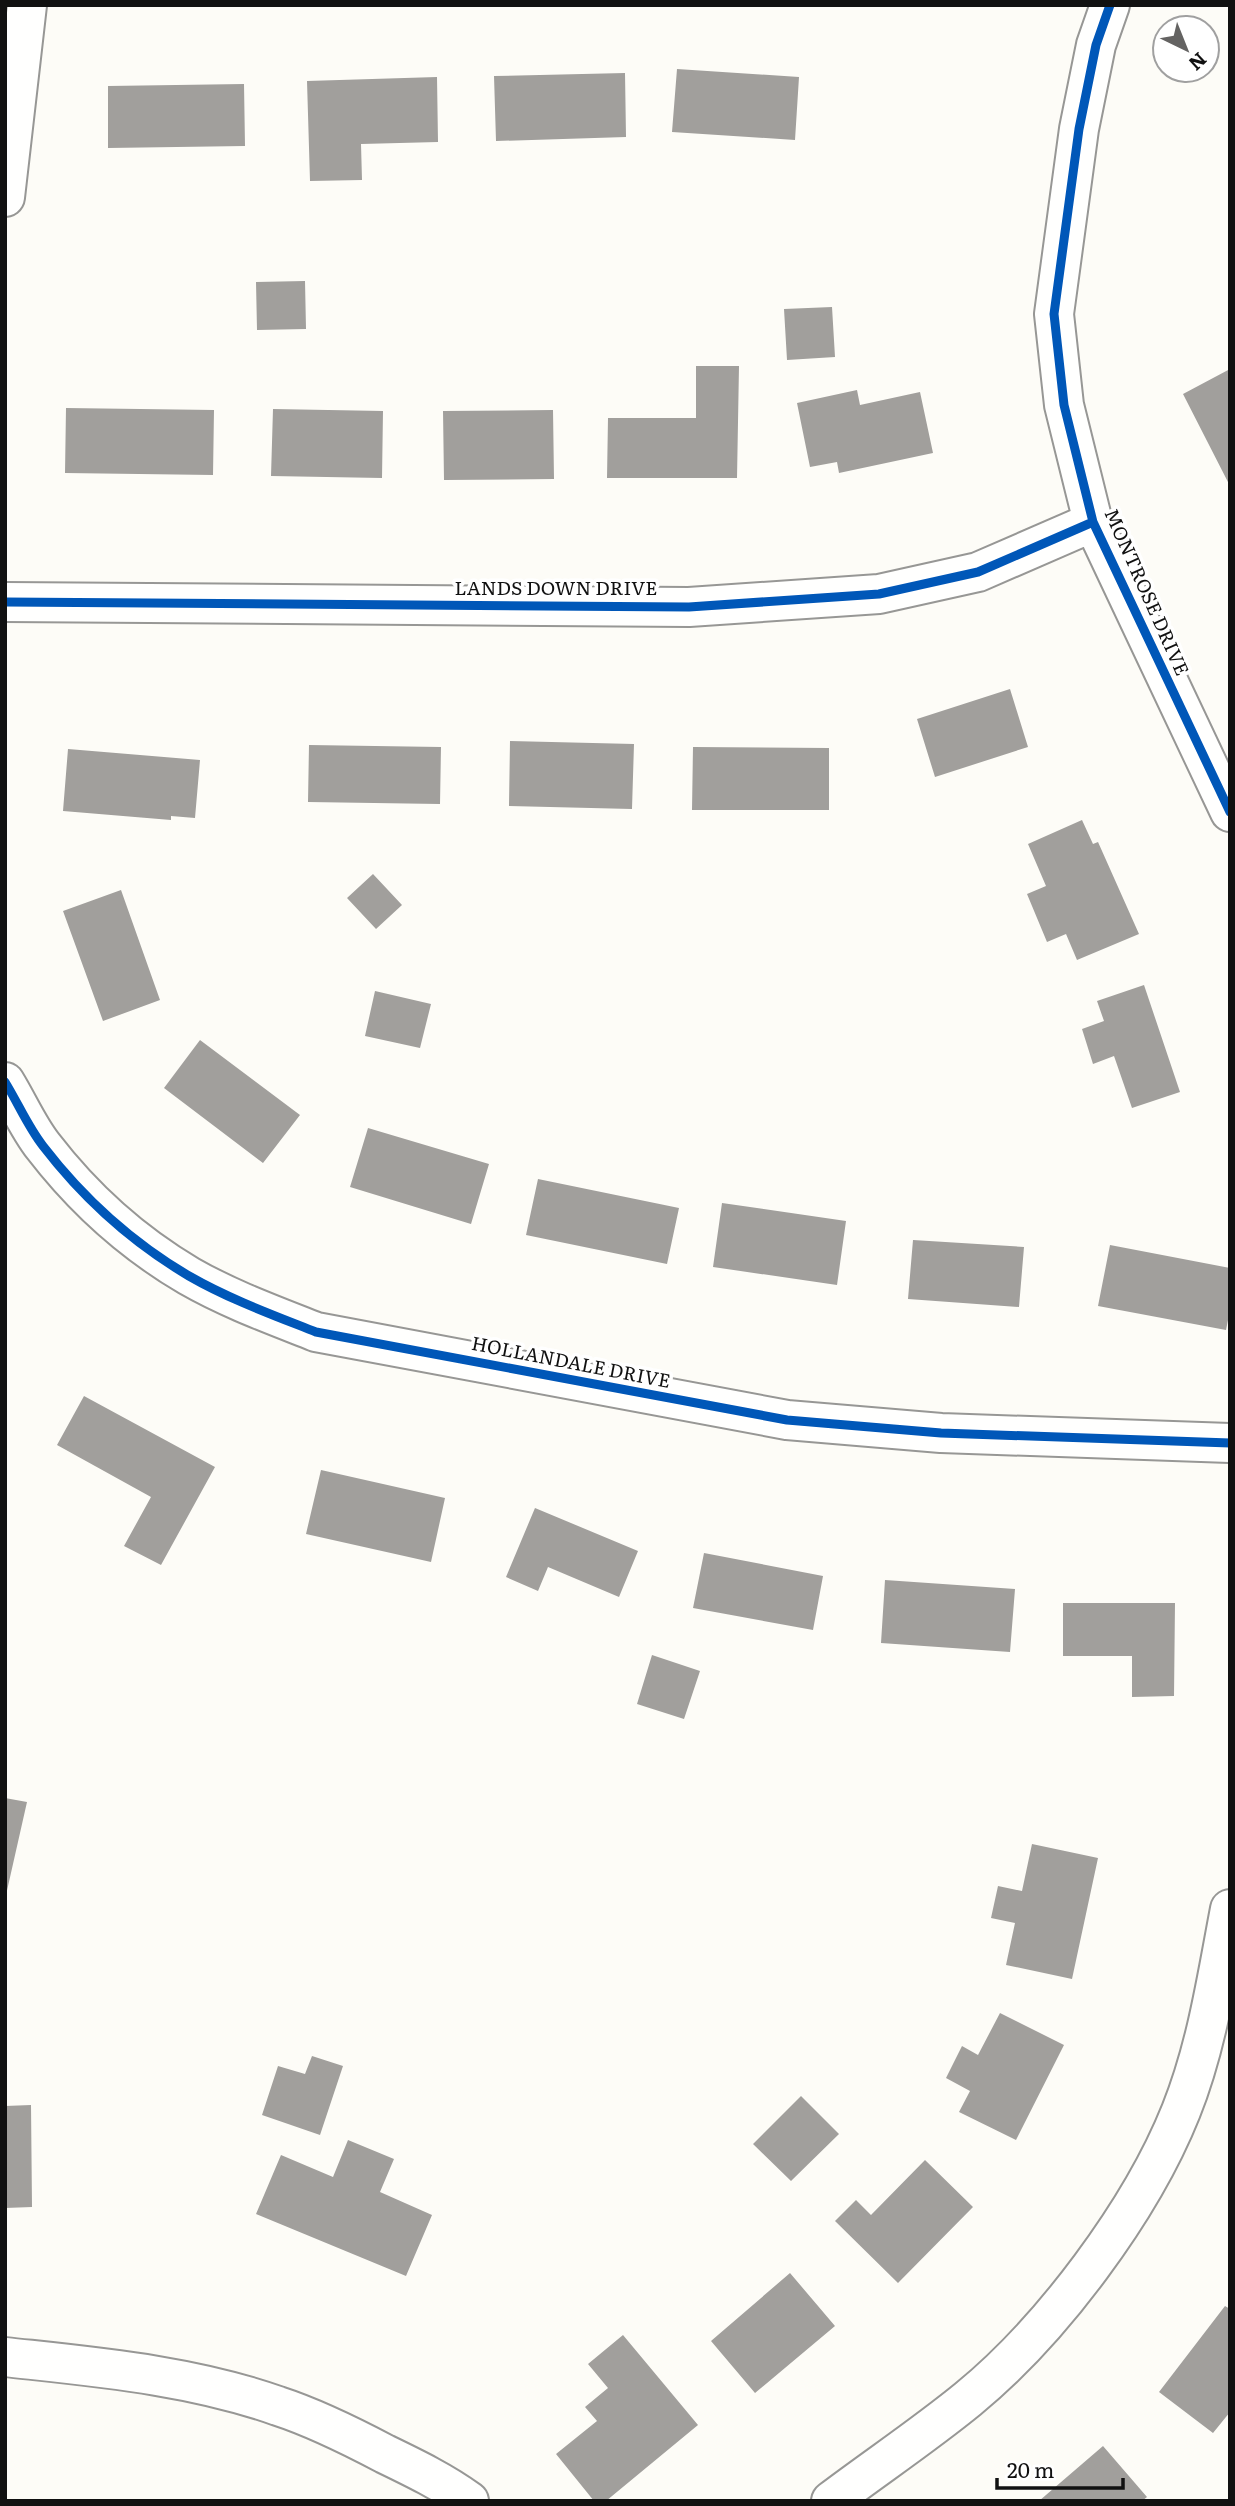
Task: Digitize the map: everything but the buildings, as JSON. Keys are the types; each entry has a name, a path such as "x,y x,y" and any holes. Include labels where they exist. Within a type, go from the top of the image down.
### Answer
{"street":[{"path":"5,197 27,5"},
{"name":"MONTROSE DRIVE","path":"1110,5 1096,45 1079,129 1054,314 1065,405 1093,522 1230,812"},
{"name":"LANDS DOWN DRIVE","path":"5,602 689,607 879,594 978,572 1093,522"},
{"name":"HOLLANDALE DRIVE","path":"5,1082 42,1144 88,1197 137,1242 190,1276 247,1304 316,1332 787,1420 941,1433 1230,1443"},
{"path":"831,2501 968,2399 1030,2339 1087,2272 1146,2182 1181,2111 1205,2038 1230,1909"},
{"path":"5,2357 131,2371 199,2385 278,2406 359,2441 448,2486 469,2501"}],"cycle path":[{"path":"1110,5 1096,45 1079,129 1054,314 1064,405 1093,522 1230,812"},
{"path":"5,602 689,607 879,594 978,572 1093,522"},
{"path":"5,1082 33,1131 58,1165 92,1201 129,1234 168,1263 204,1284 316,1332 787,1420 941,1433 1230,1443"}]}
